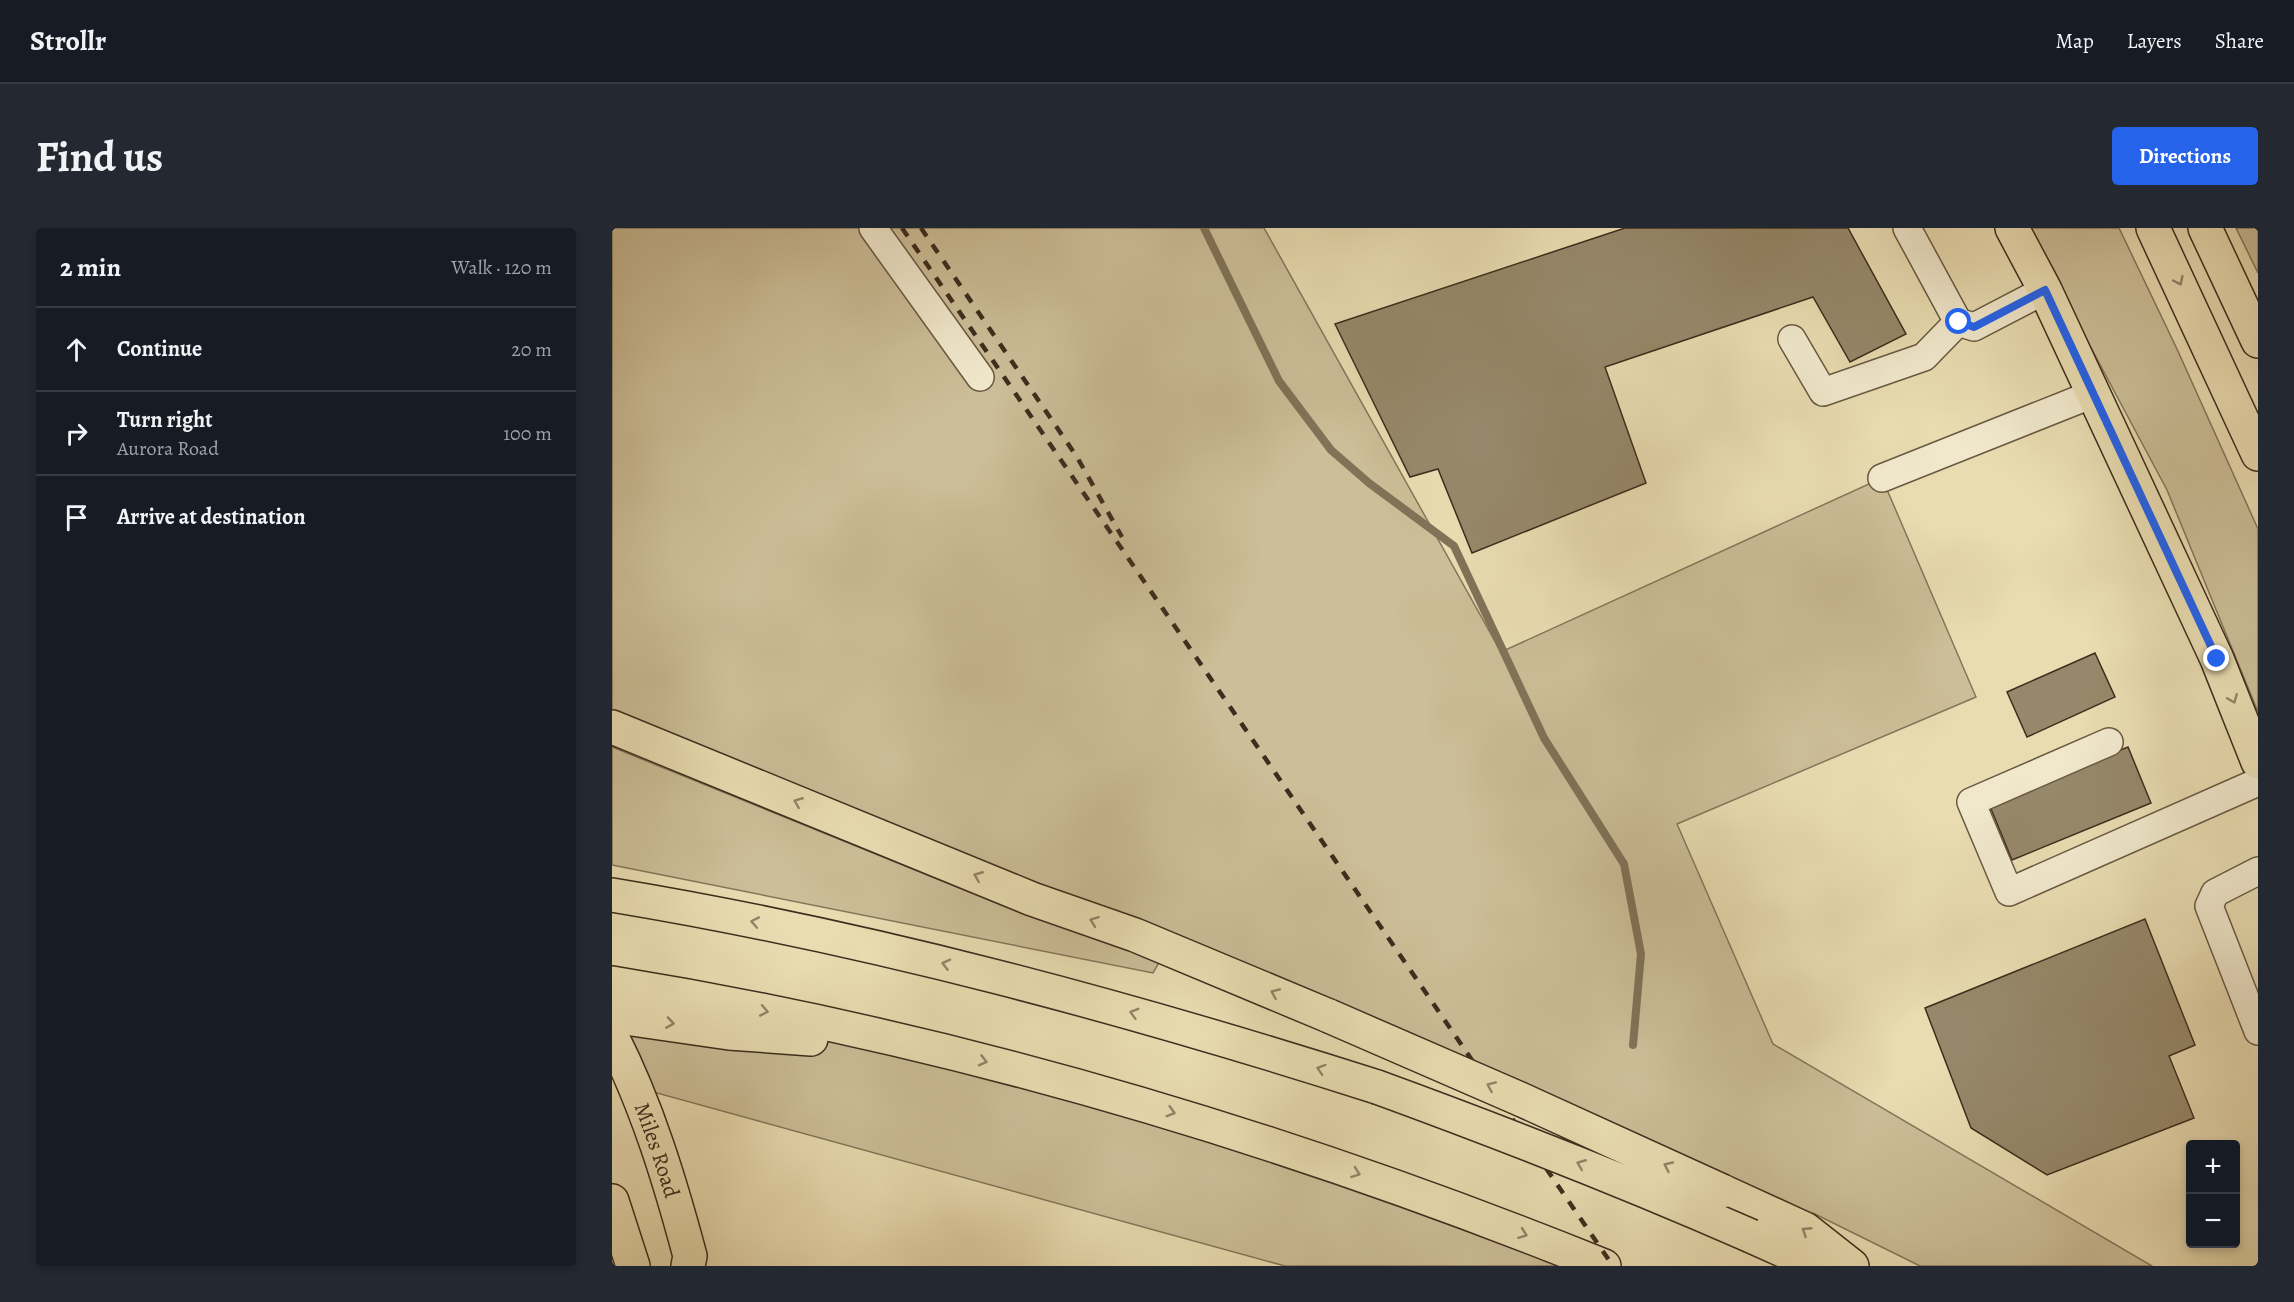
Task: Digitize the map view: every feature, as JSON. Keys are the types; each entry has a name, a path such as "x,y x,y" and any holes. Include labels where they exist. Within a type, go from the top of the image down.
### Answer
{"main road":[{"path":"2012,228 2045,290 2217,659 2258,762"},
{"path":"2153,228 2258,454"},
{"path":"2205,228 2258,341"},
{"path":"612,727 1032,898 1135,935 1456,1070 1804,1229 1852,1266"},
{"path":"612,895 813,933 933,960 1176,1025 1377,1087 1565,1158 1818,1266"},
{"path":"612,982 814,1021 926,1047 1118,1097 1301,1153 1469,1213 1604,1266"},
{"path":"612,1016 729,1033 926,1047"},
{"name":"Miles Road","path":"612,1037 636,1088 663,1164 690,1256 688,1266"},
{"path":"612,1201 633,1266"}],"lane":[{"path":"873,228 980,377"},
{"path":"1907,228 1959,322 1974,327 2045,290"},
{"path":"1792,339 1823,392 1924,357 1959,322"},
{"path":"1882,478 2093,394"},
{"path":"2109,742 1971,802 2009,892 2258,782"},
{"path":"2258,871 2215,893 2209,906 2258,1030"}],"shaded area":[{"path":"612,228 1264,228 1501,652 1882,478 1976,697 1677,824 1773,1044 2152,1266 1920,1266 1813,1213 1805,1229 612,727"},
{"path":"2027,228 2119,228 2177,349 2258,529 2258,712 2167,490"},
{"path":"2236,228 2258,228 2258,273"},
{"path":"612,747 1014,910 1160,961 1153,973 612,865"},
{"path":"612,1017 926,1047 1604,1266 1285,1266 635,1087"}],"building":[{"path":"1625,228 1848,228 1906,334 1850,362 1813,297 1605,367 1646,483 1472,553 1438,469 1410,477 1335,324"},
{"path":"2095,653 2115,697 2027,737 2007,692"},
{"path":"2128,747 2151,803 2012,860 1989,804"},
{"path":"2145,919 2195,1045 2169,1056 2194,1118 2047,1175 1971,1128 1925,1008"}],"waterway":[{"path":"1204,228 1279,381 1331,450 1369,483 1454,546 1544,738 1624,864 1641,954 1633,1045"}],"railway":[{"path":"902,228 1613,1266"},
{"path":"921,228 1077,457 1122,537"}],"route":[{"path":"1959,322 1974,327 2045,290 2217,659"}]}
